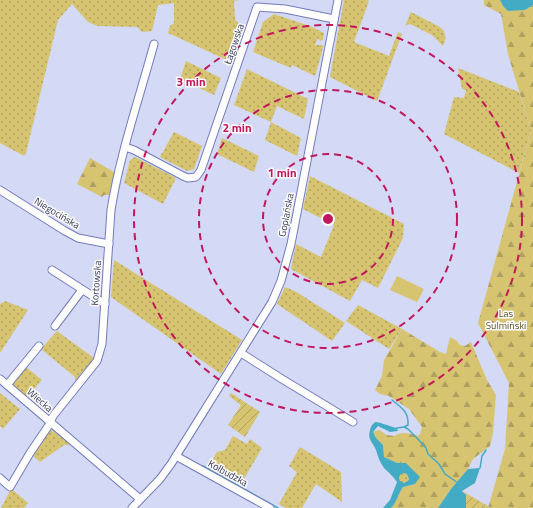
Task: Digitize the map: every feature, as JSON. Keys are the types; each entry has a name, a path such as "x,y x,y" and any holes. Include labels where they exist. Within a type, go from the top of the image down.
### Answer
{"street":[{"name":"Goplańska","path":"132,508 160,478 176,456 272,302 281,281 286,264 338,0"},
{"name":"Łagowska","path":"125,148 134,150 183,176 188,178 196,178 201,170 257,7 285,9 334,19"},
{"name":"Kortowska","path":"0,478 10,487 30,453 51,422 53,416 97,361 102,344 113,197 154,44"},
{"name":"Niegocińska","path":"0,190 78,238 109,244"},
{"path":"52,270 105,304"},
{"path":"56,326 82,290"},
{"path":"7,385 39,346"},
{"path":"241,352 353,422"},
{"name":"Wiecka","path":"0,379 100,463 140,499"},
{"name":"Kolbudzka","path":"176,456 270,508"}],"green space":[{"path":"0,0 239,0 234,1 235,19 239,24 227,60 168,33 170,26 174,23 174,3 158,5 152,31 142,32 137,27 98,26 88,22 72,4 58,20 26,153 24,156 0,143"},
{"path":"344,0 369,1 354,42 389,56 398,32 402,34 377,101 330,77"},
{"name":"Las Sulmiński","path":"484,0 500,0 503,6 525,10 533,5 533,508 488,508 505,449 509,383 478,323 531,131 508,54 501,14 484,5"},
{"path":"411,12 440,27 444,31 445,41 443,46 432,35 410,24 405,26"},
{"path":"274,14 310,26 324,33 323,40 320,41 318,38 315,45 323,45 315,76 292,65 291,68 253,52 263,22"},
{"path":"186,61 221,78 214,95 180,79"},
{"path":"458,68 519,92 531,131 519,173 444,134 454,97 464,98 466,90 462,89"},
{"path":"247,69 308,99 304,119 277,106 271,122 234,105"},
{"path":"271,122 301,138 297,156 265,140"},
{"path":"174,132 202,146 194,169 187,171 160,157"},
{"path":"222,138 259,156 254,172 217,154"},
{"path":"135,157 176,178 163,204 124,183 130,160"},
{"path":"90,158 114,172 115,177 109,195 104,195 102,197 77,184"},
{"path":"310,176 404,224 403,238 378,288 362,280 350,301 291,269 296,244 321,257 334,225 303,209"},
{"path":"114,260 242,340 221,374 111,297"},
{"path":"397,276 424,289 417,302 390,290"},
{"path":"285,287 295,291 345,323 332,341 277,304"},
{"path":"5,301 28,310 0,353 0,304"},
{"path":"358,305 402,329 389,349 346,321"},
{"path":"402,329 440,352 446,354 450,337 457,341 460,345 465,346 471,342 487,380 496,395 493,433 490,446 473,459 468,469 451,489 438,508 391,508 403,487 415,484 406,463 397,463 384,457 383,445 376,438 373,432 379,430 387,435 394,436 400,433 406,433 418,436 422,427 409,409 389,396 380,394 375,390 382,376 384,360"},
{"path":"57,331 94,358 75,384 75,377 41,349"},
{"path":"26,367 42,380 26,398 13,387 13,382"},
{"path":"0,393 20,409 3,429 0,426"},
{"path":"231,393 260,412 245,437 228,425 241,405 229,396"},
{"path":"52,430 70,444 64,445 40,462 33,456 42,438"},
{"path":"233,436 247,444 250,439 262,448 244,479 240,480 210,464 217,452 225,450"},
{"path":"300,447 341,472 342,502 316,484 302,508 286,508 279,504 297,472 289,466"},
{"path":"404,473 409,478 404,483 399,478"},
{"path":"16,484 13,490 28,503 24,508 1,508 11,489"},
{"path":"462,491 488,506 488,508 466,508 466,495"}],"water":[{"path":"500,0 533,0 533,5 525,10 508,11"},
{"path":"375,422 397,428 398,431 390,432 378,426 373,432 376,438 383,445 384,457 397,463 406,463 420,477 415,484 403,487 391,508 383,508 390,500 397,482 384,468 370,439 369,433","holes":["403,473 407,474 409,479 408,481 404,483 400,481 400,475"]},
{"path":"480,468 475,483 462,491 466,495 466,508 438,508 451,489 468,469"}],"waterway":[{"path":"392,400 406,413 408,421 408,425 397,428"},
{"path":"404,427 408,429 426,448 428,454 439,464 445,474 458,483"},
{"path":"480,468 482,456 486,450"},
{"path":"203,466 278,508"}]}
